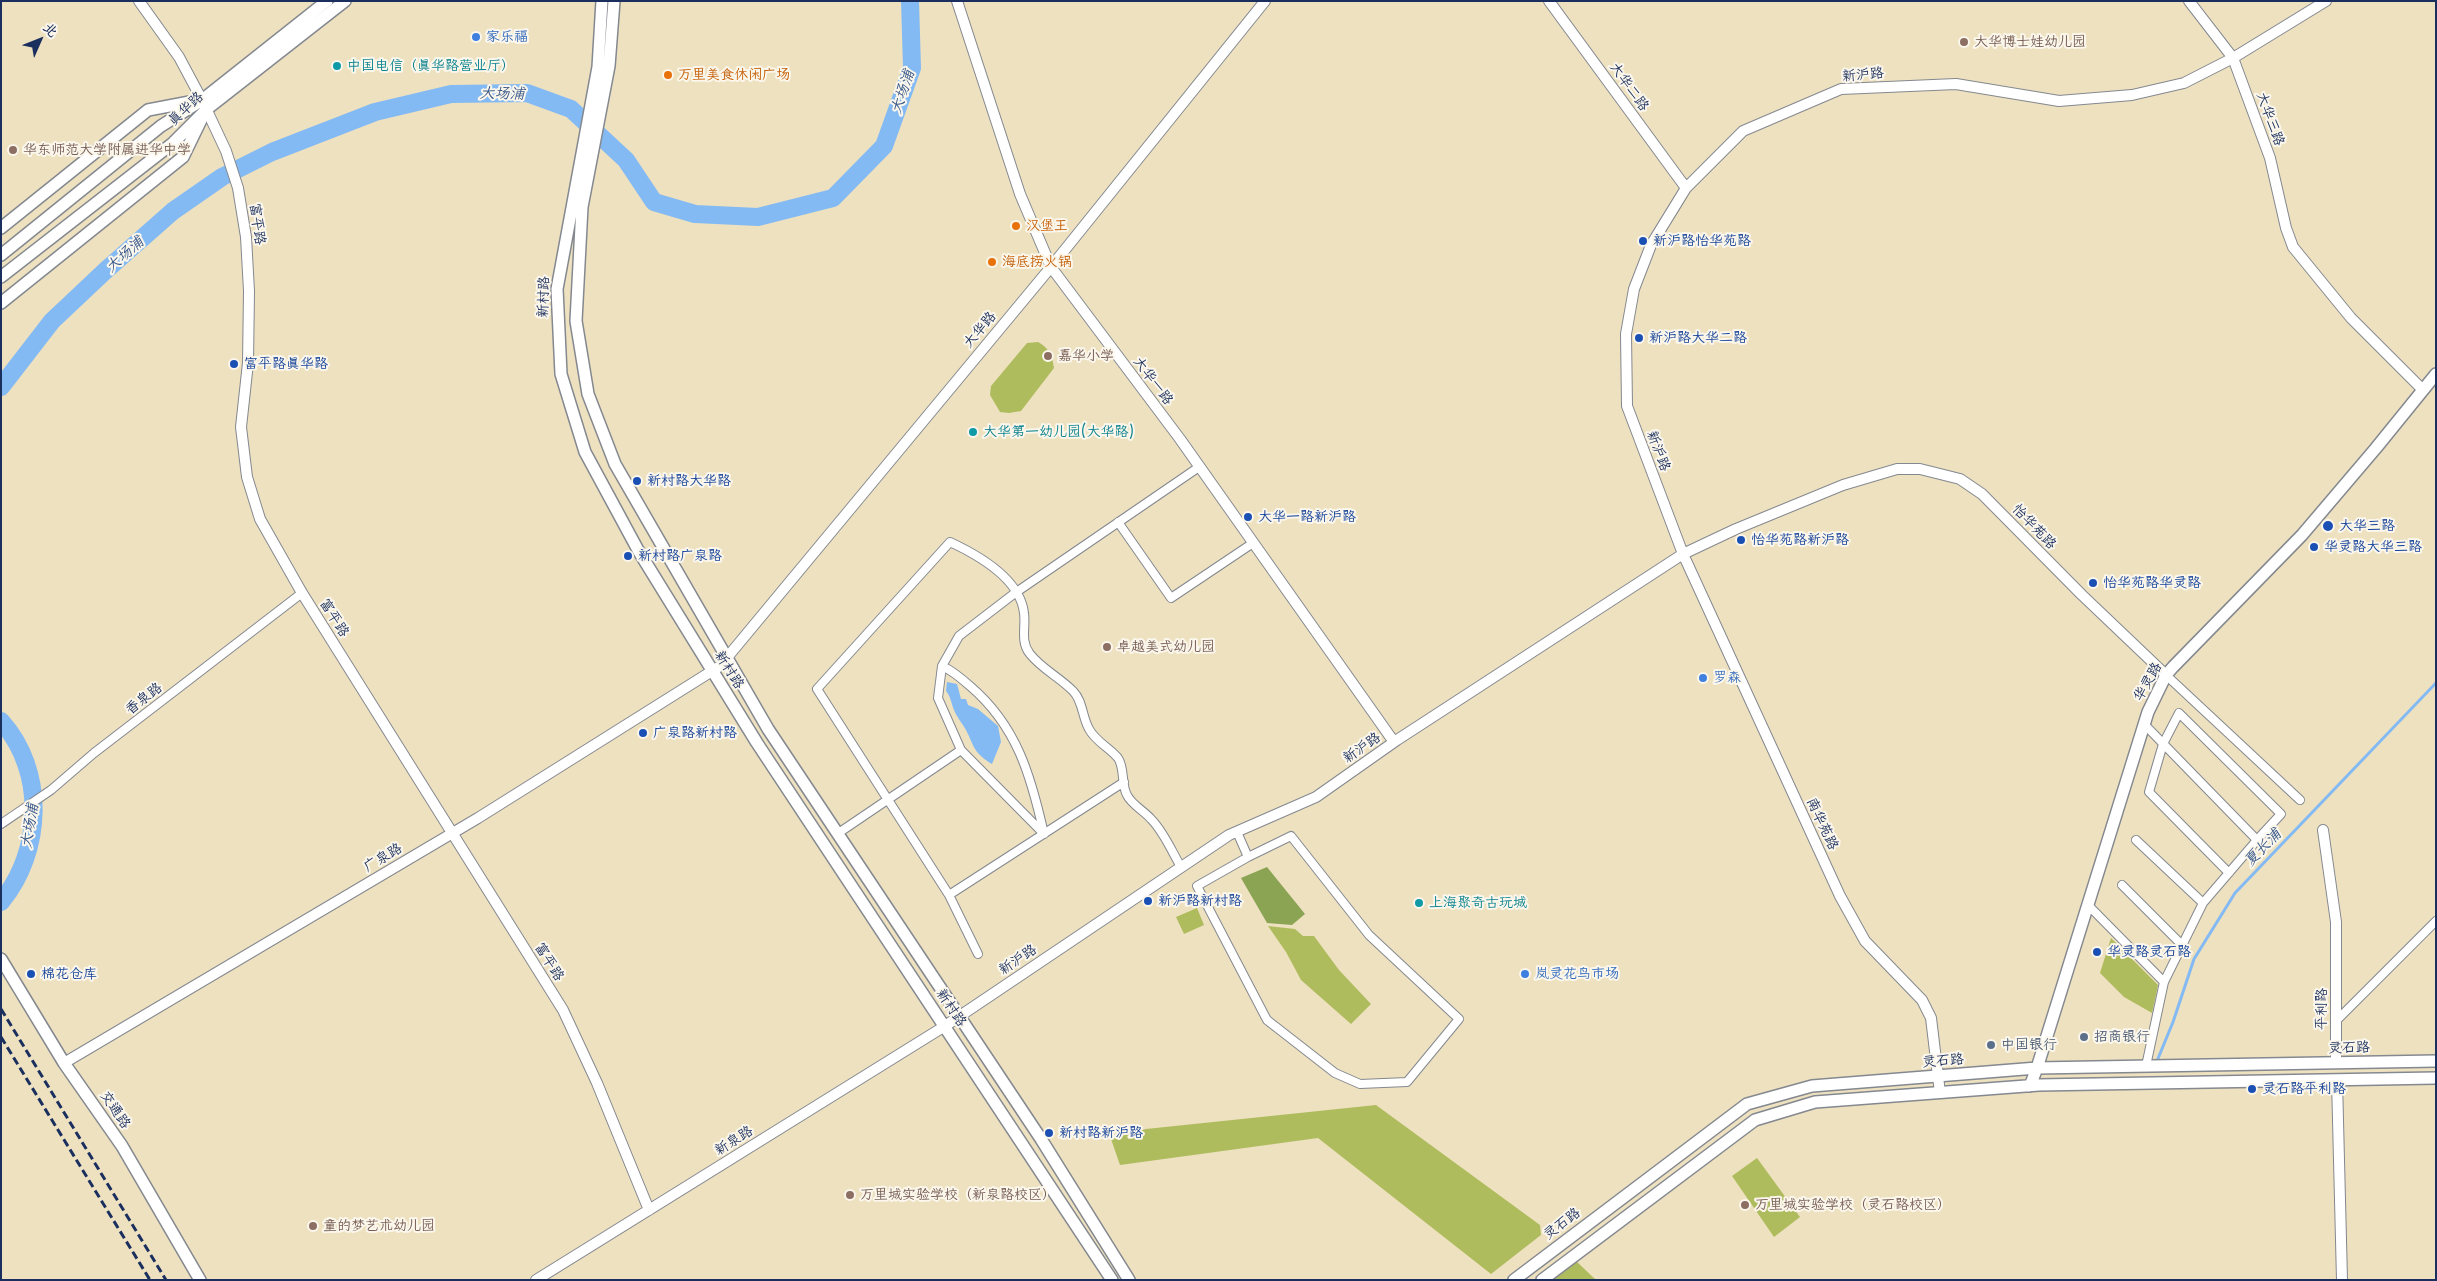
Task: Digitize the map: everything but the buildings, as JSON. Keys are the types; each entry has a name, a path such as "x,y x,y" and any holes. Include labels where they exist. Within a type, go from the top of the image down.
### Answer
{"main road":[{"name":"真华路","path":"1,277 173,143 204,104 327,1"},
{"name":"真华路","path":"1,255 161,126 204,104 345,1"},
{"name":"新村路","path":"598,96 602,1"},
{"name":"新村路","path":"614,1 608,66 598,96 557,289 560,374 585,452 638,550 757,743 1112,1280"},
{"path":"1,228 148,110 204,104 183,156 1,303"},
{"name":"新村路","path":"584,166 576,321 588,394 615,464 768,730 1041,1139 1129,1280"},
{"name":"华灵路","path":"2030,1086 2038,1068 2144,724 2166,676 2302,535 2436,374"},
{"name":"交通路","path":"1,959 64,1062 122,1146 200,1280"},
{"name":"灵石路","path":"1514,1280 1747,1104 1812,1086 2038,1068 2436,1061"},
{"path":"1542,1280 1755,1120 1815,1102 2030,1086 2436,1078"}],"street":[{"name":"富平路","path":"139,1 178,57 204,104 226,151 238,188 246,237 249,291 248,363 241,427 247,477 260,519 302,593 563,1010 598,1083 649,1210"},
{"name":"大华一路","path":"957,1 1020,194 1051,266 1199,467 1394,742"},
{"name":"大华路","path":"713,672 728,659 1051,266 1265,1"},
{"name":"大华二路","path":"1549,1 1686,188"},
{"name":"大华三路","path":"2189,1 2233,58 2270,158 2292,247 2351,318 2423,390"},
{"name":"新沪路","path":"945,1026 1181,867 1237,832 1316,797 1394,742 1683,554 1626,406 1626,334 1634,289 1651,245 1686,188 1743,131 1841,89 1956,84 2059,102 2132,95 2184,82 2233,58 2326,1"},
{"path":"1044,834 961,750 938,698 942,666 959,636 1015,593 1199,467"},
{"name":"怡华苑路","path":"1683,554 1736,529 1843,485 1898,469 1920,469 1960,479 1982,494 2166,676 2300,800"},
{"path":"1118,522 1171,598 1252,544"},
{"path":"978,954 949,895 817,689 950,542 977,555 1004,577 1015,593 1024,614 1023,632 1028,652 1047,672 1074,692 1082,707 1087,726 1096,740 1119,759 1127,796 1153,820 1181,867"},
{"name":"南华苑路","path":"1683,554 1840,896 1865,941 1922,1000 1931,1018 1936,1076 1940,1093"},
{"name":"香泉路","path":"1,824 41,797 94,753 302,593"},
{"path":"942,666 951,670 978,693 1002,718 1018,747 1032,783 1044,834"},
{"name":"广泉路","path":"64,1062 453,832 713,672"},
{"path":"2146,1066 2164,982 2203,903 2281,814 2179,714 2163,744 2149,792 2229,873"},
{"path":"2144,724 2257,840"},
{"path":"837,834 961,750"},
{"path":"949,895 1124,782"},
{"name":"平利路","path":"2323,830 2335,915 2336,1080 2342,1280"},
{"path":"1237,832 1248,857"},
{"path":"1291,836 1370,935 1459,1019 1407,1082 1360,1084 1335,1073 1267,1020 1197,886 1248,857 1291,836"},
{"path":"2136,840 2203,903"},
{"path":"2122,885 2182,945"},
{"path":"2088,905 2164,982"},
{"path":"2336,1021 2436,921"},
{"name":"新泉路","path":"536,1280 945,1026"}],"green space":[{"path":"1038,342 1049,352 1054,368 1021,411 1000,412 990,395 991,386 1027,343"},
{"path":"1267,867 1305,914 1292,925 1267,923 1241,878"},
{"path":"1197,908 1204,925 1184,934 1176,917"},
{"path":"1268,926 1295,929 1303,936 1314,936 1339,970 1371,1004 1351,1024 1301,980 1286,952"},
{"path":"2111,938 2158,985 2152,1013 2124,997 2100,973"},
{"path":"1376,1105 1540,1225 1541,1235 1491,1274 1318,1138 1120,1165 1111,1139 1146,1129"},
{"path":"1757,1158 1800,1217 1774,1237 1732,1176"},
{"path":"1576,1261 1596,1280 1551,1280"}],"water":[{"path":"947,682 957,684 961,699 966,699 968,705 978,709 998,726 1001,742 992,764 974,748 955,713 946,691"}],"waterway":[{"name":"大场浦","path":"1,387 52,321 173,211 222,177 272,152 375,112 451,94 527,93 571,109 626,160 654,202 695,214 758,217 833,198 884,146 912,68 910,1"},
{"name":"夏长浦","path":"2157,1061 2173,1022 2194,959 2235,893 2436,683"},
{"name":"大场浦","path":"1,721 16,741 26,763 32,787 34,811 31,836 25,859 15,882 1,902"}],"railway":[{"path":"1,1009 166,1280"},
{"path":"1,1037 150,1280"}],"place":[{"name":"家乐福","path":"476,37"},
{"name":"大华博士娃幼儿园","path":"1964,42"},
{"name":"中国电信（真华路营业厅）","path":"337,66"},
{"name":"万里美食休闲广场","path":"668,75"},
{"name":"华东师范大学附属进华中学","path":"13,150"},
{"name":"汉堡王","path":"1016,226"},
{"name":"新沪路怡华苑路","path":"1643,241"},
{"name":"海底捞火锅","path":"992,262"},
{"name":"新沪路大华二路","path":"1639,338"},
{"name":"嘉华小学","path":"1048,356"},
{"name":"富平路真华路","path":"234,364"},
{"name":"大华第一幼儿园(大华路)","path":"973,432"},
{"name":"新村路大华路","path":"637,481"},
{"name":"大华一路新沪路","path":"1248,517"},
{"name":"大华三路","path":"2328,526"},
{"name":"怡华苑路新沪路","path":"1741,540"},
{"name":"华灵路大华三路","path":"2314,547"},
{"name":"新村路广泉路","path":"628,556"},
{"name":"怡华苑路华灵路","path":"2093,583"},
{"name":"卓越美式幼儿园","path":"1107,647"},
{"name":"罗森","path":"1703,678"},
{"name":"广泉路新村路","path":"643,733"},
{"name":"新沪路新村路","path":"1148,901"},
{"name":"上海聚奇古玩城","path":"1419,903"},
{"name":"华灵路灵石路","path":"2097,952"},
{"name":"棉花仓库","path":"31,974"},
{"name":"岚灵花鸟市场","path":"1525,974"},
{"name":"招商银行","path":"2084,1037"},
{"name":"中国银行","path":"1991,1045"},
{"name":"灵石路平利路","path":"2252,1089"},
{"name":"新村路新沪路","path":"1049,1133"},
{"name":"万里城实验学校（新泉路校区）","path":"850,1195"},
{"name":"万里城实验学校（灵石路校区）","path":"1745,1205"},
{"name":"童的梦艺术幼儿园","path":"313,1226"}]}
